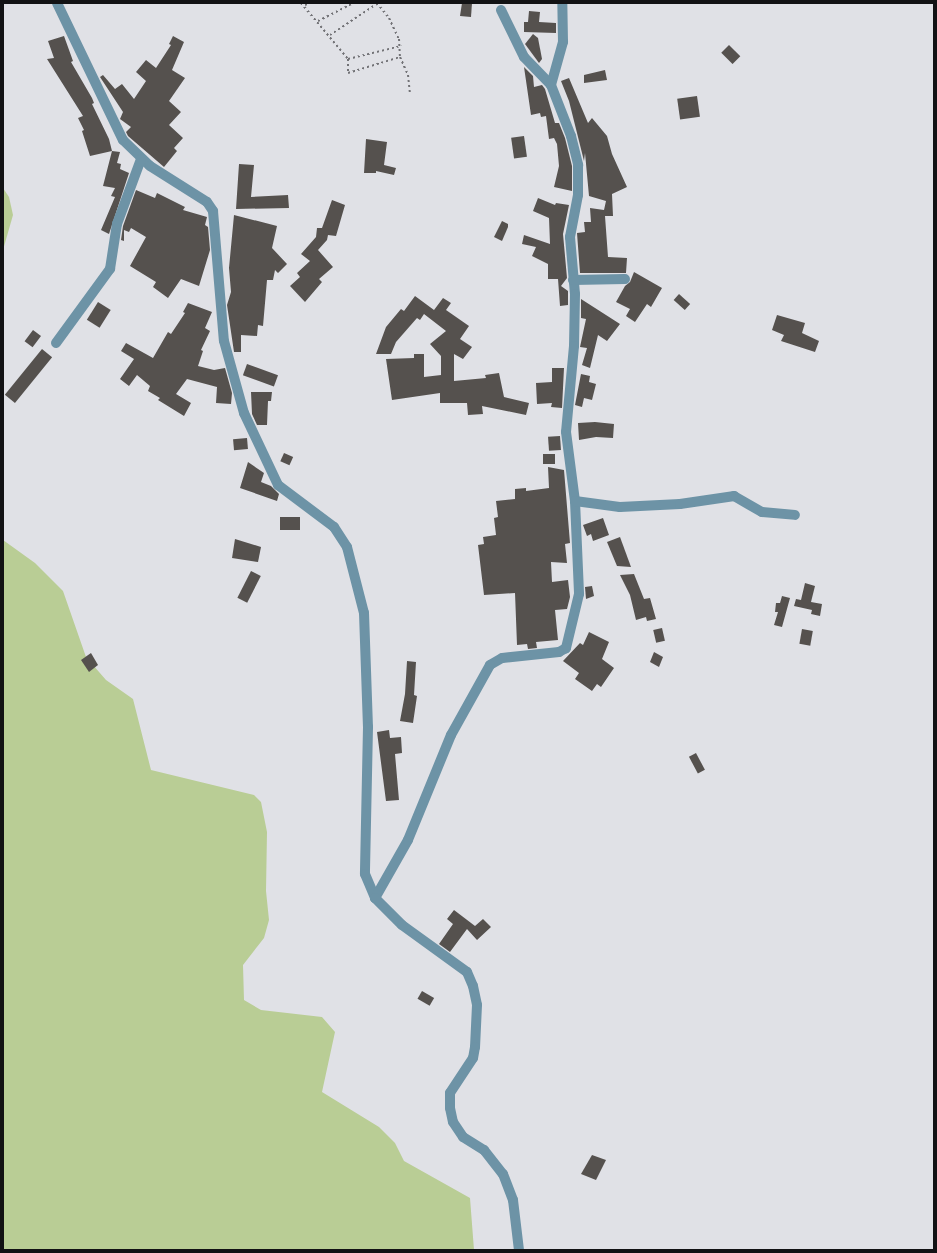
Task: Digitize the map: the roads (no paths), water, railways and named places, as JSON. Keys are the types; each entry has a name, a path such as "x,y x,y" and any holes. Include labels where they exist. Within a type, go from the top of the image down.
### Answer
{"street":[{"path":"57,3 118,133 141,159 207,202 213,211 224,341 244,413 278,485 334,528 347,547 356,577 364,613 368,720 365,874 375,898 402,925 467,972 473,986 478,1026 474,1052 467,1069 450,1093 450,1108 453,1122 463,1137 484,1150 503,1174 513,1200 519,1250"},
{"path":"551,84 563,42 562,3"},
{"path":"375,898 408,840 451,735 490,665 502,658 559,652 566,648 579,594 575,501 566,432 574,346 573,280 570,237 578,195 578,165 571,136 551,84 524,57 501,10"},
{"path":"56,343 110,269 117,224 141,159"},
{"path":"573,280 625,279"},
{"path":"575,501 620,507 680,504 734,496 762,512 795,514"}]}
